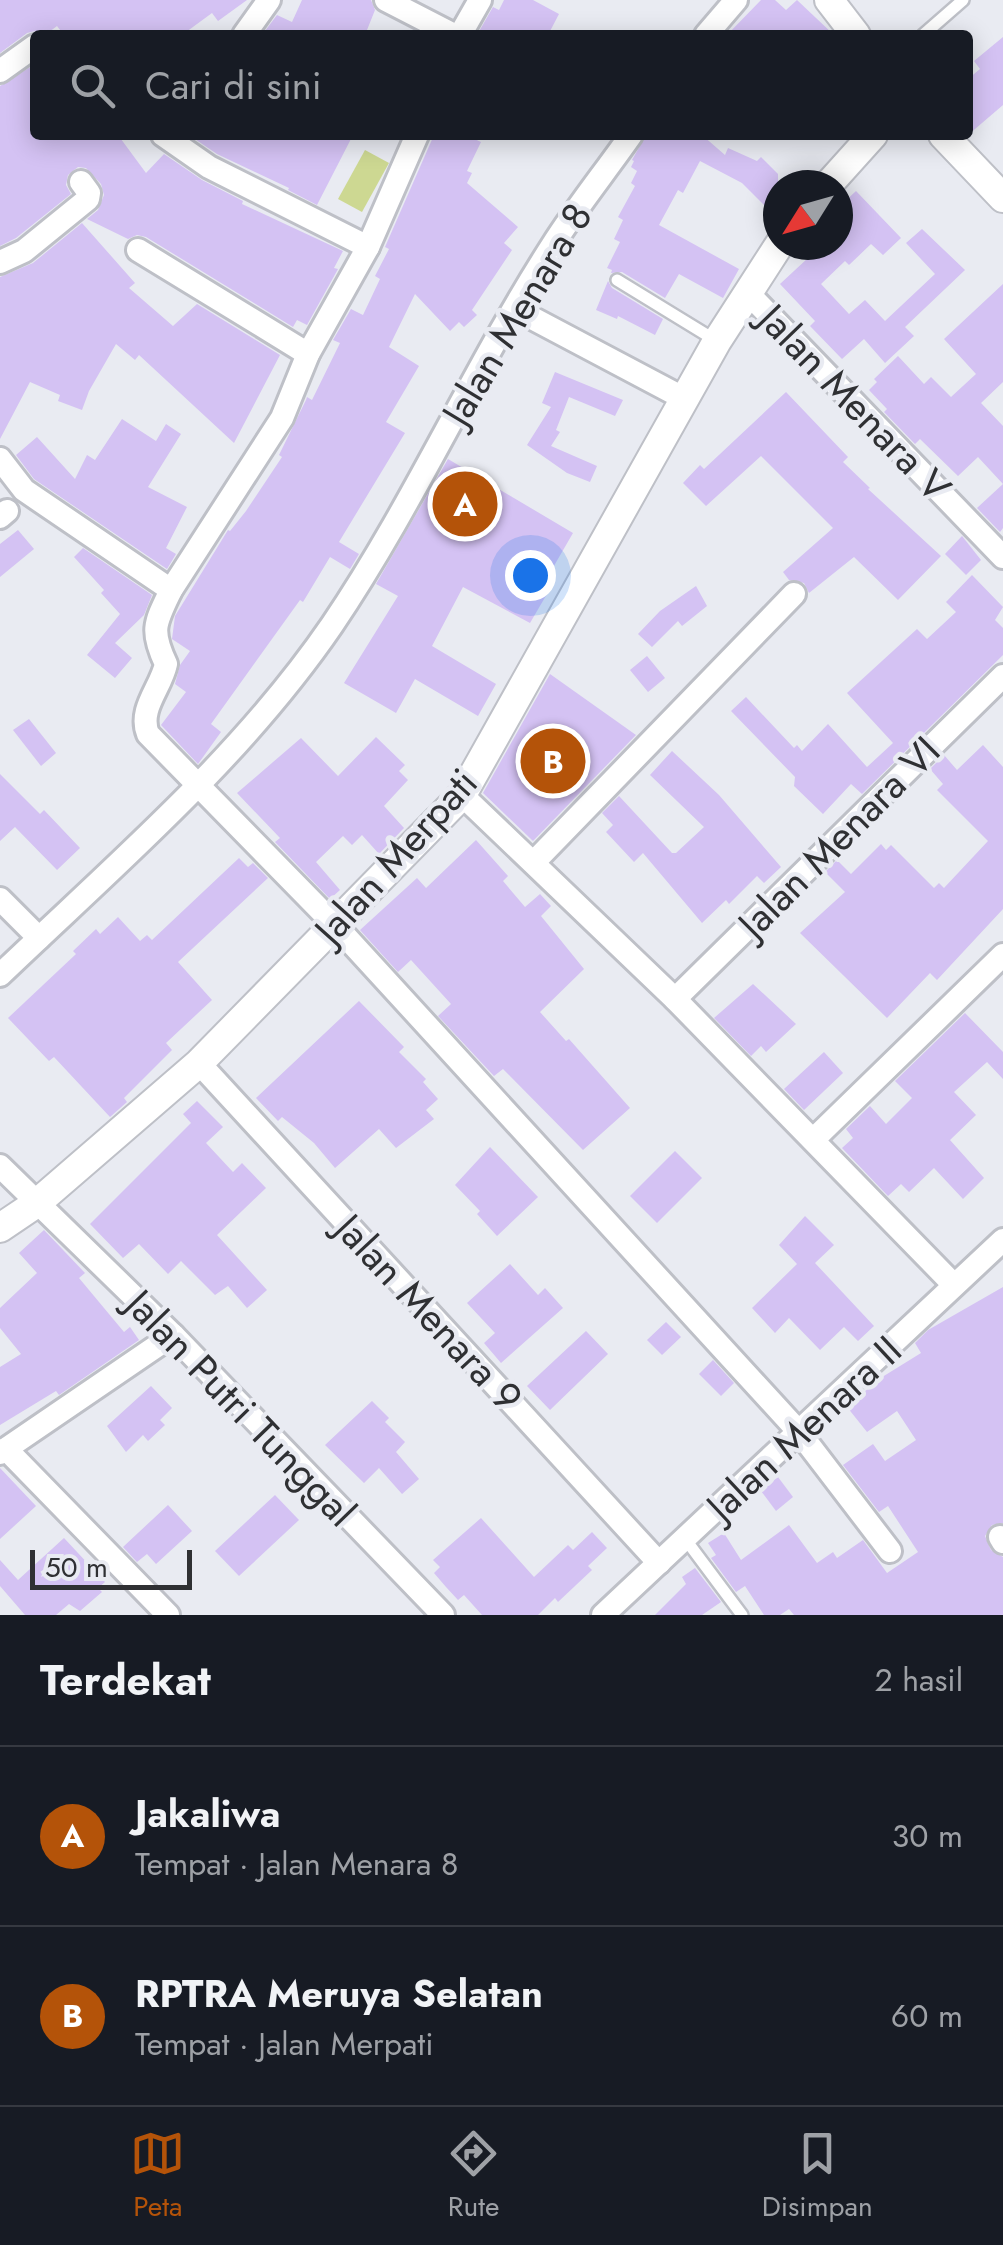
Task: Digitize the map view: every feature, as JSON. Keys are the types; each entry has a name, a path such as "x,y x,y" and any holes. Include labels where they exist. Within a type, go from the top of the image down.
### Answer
{"street":[{"path":"248,30 269,0"},
{"path":"386,0 447,30"},
{"path":"460,30 480,0"},
{"path":"710,30 736,0"},
{"path":"835,2 853,30"},
{"path":"0,71 30,50"},
{"path":"171,140 210,167 368,247"},
{"path":"408,140 368,247 308,354 282,418 170,590 156,620 154,637 166,664 144,713 144,725 197,787 336,926 800,1432 890,1551"},
{"name":"Jalan Menara 8","path":"0,975 197,787 283,692 332,624 395,523 552,244 627,140"},
{"path":"842,170 868,140"},
{"path":"948,140 1003,198"},
{"path":"0,262 24,250 88,199 90,193 81,182"},
{"path":"138,250 308,354"},
{"name":"Jalan Merpati","path":"0,1228 37,1204 199,1064 462,795 717,341 769,260"},
{"name":"Jalan Menara V","path":"748,292 1003,556"},
{"path":"515,310 685,398"},
{"path":"0,459 24,490 170,590"},
{"path":"535,861 794,594"},
{"name":"Jalan Menara VI","path":"675,999 1003,676"},
{"path":"462,795 675,999 954,1286"},
{"path":"0,899 39,938"},
{"path":"814,1139 1003,955"},
{"name":"Jalan Menara 9","path":"199,1064 659,1563"},
{"name":"Jalan Putri Tunggal","path":"0,1166 172,1335 442,1615"},
{"name":"Jalan Menara II","path":"603,1615 1003,1240"},
{"path":"168,1615 3,1451 172,1335"}],"lane":[{"path":"929,30 963,0"},
{"name":"Jalan Menara 8","path":"616,280 717,341"},
{"path":"686,1540 742,1615"}],"green space":[{"path":"365,150 389,163 362,212 338,199"}],"building":[{"path":"0,0 247,0 218,21 212,13 189,30 60,30 57,26 52,30 30,30 0,53"},
{"path":"302,0 371,0 375,10 367,30 266,30 277,15 292,22"},
{"path":"504,0 533,0 559,14 551,30 480,30 493,7 499,10"},
{"path":"761,0 775,0 786,10 797,0 829,30 732,30"},
{"path":"1003,37 1003,105 973,131 973,75 980,69 974,61"},
{"path":"30,67 30,140 122,140 146,173 164,154 243,201 242,204 343,251 334,268 338,269 307,325 297,320 293,327 146,237 128,239 87,219 98,210 104,195 101,184 86,168 78,167 68,175 66,185 71,194 0,246 0,86"},
{"path":"196,140 350,140 317,205"},
{"path":"432,140 481,142 467,171 472,173 467,183 518,227 504,243 512,250 472,310 477,315 464,327 459,322 450,331 415,294 389,347 419,366 386,422 405,433 339,542 359,554 350,569 330,557 303,602 300,600 211,724 221,732 198,764 161,725 186,692 175,684 180,665 190,651 172,639 175,616 228,530 246,511 282,457 279,455 307,397 312,400 340,343 333,340 351,309 363,315 380,279 375,276 389,249 385,247"},
{"path":"643,140 708,140 725,155 728,148 757,161 761,157 774,170 763,170 763,204 742,183 700,161 659,225 739,269 723,298 679,274 665,298 622,272 611,273 607,268 620,242 614,239 623,220 618,217 635,186 631,183 637,171 631,167"},
{"path":"856,191 901,238 883,255 871,244 849,265 845,261 821,284 849,314 865,300 885,321 935,274 906,243 922,229 965,270 905,327 914,336 885,363 864,339 842,359 810,326 815,321 780,284 806,260 853,260"},
{"path":"82,223 135,283 129,288 173,326 197,304 280,355 234,443 139,355 135,360 116,344 82,410 58,401 60,395 30,382 0,439 0,277 33,263"},
{"path":"608,281 612,288 663,319 655,335 618,316 617,319 596,310"},
{"path":"1003,284 1003,382 981,403 1003,426 1003,484 978,457 958,476 920,439 915,444 869,390 877,382 874,379 898,356 924,384 931,377 951,397 976,374 944,339"},
{"path":"555,372 623,400 615,416 569,397 556,430 560,432 551,446 597,466 590,482 567,473 527,445 551,407 542,403"},
{"path":"786,392 848,457 843,462 868,489 941,556 898,600 854,557 809,593 804,583 789,580 783,572 833,528 761,456 706,506 683,483 700,465 704,469"},
{"path":"122,419 156,441 166,424 181,434 148,487 187,507 166,548 176,554 167,569 34,479 16,455 37,437 75,479 87,455 95,460"},
{"path":"448,459 573,533 540,590 547,594 530,623 463,587 432,646 496,684 478,716 415,679 396,713 344,683 398,596 376,584"},
{"path":"1003,484 1003,528 1000,532 977,508"},
{"path":"18,530 34,549 0,577 0,544"},
{"path":"962,536 981,560 966,575 945,554"},
{"path":"83,548 152,595 144,615 115,643 132,658 115,678 87,655 120,614 74,557"},
{"path":"972,575 1003,607 995,620 1003,628 1003,655 862,794 851,784 823,814 794,786 795,777 731,711 746,697 794,748 797,745 802,751 828,724 867,767 893,743 847,693 917,629 927,639 956,612 946,602"},
{"path":"696,586 707,606 682,626 678,621 652,647 638,634 660,611"},
{"path":"647,656 665,678 648,692 630,670"},
{"path":"550,674 636,735 533,841 483,793"},
{"path":"29,719 56,753 41,766 13,730"},
{"path":"376,737 405,765 399,771 408,780 384,806 404,828 379,854 362,835 352,845 343,836 316,862 340,890 330,899 275,842 280,838 237,793 301,738 338,776"},
{"path":"983,745 1003,767 1003,909 937,980 930,973 887,1018 800,933 845,892 825,872 837,860 851,874 881,844 886,850 891,845 934,888 939,883 944,888 988,841 937,790 943,784 930,769 944,755 957,770"},
{"path":"672,751 719,795 781,867 764,883 757,876 729,904 726,900 702,923 643,853 634,862 606,832 613,825 602,813 619,796 676,853 704,827 650,775"},
{"path":"0,774 40,814 44,810 80,848 57,870 15,827 0,841"},
{"path":"476,840 508,876 503,881 525,907 540,894 551,906 541,916 584,969 540,1012 630,1108 583,1150 503,1069 494,1076 438,1016 451,1004 411,960 398,972 360,930 417,878 426,888"},
{"path":"239,858 248,867 253,863 268,878 178,962 212,1000 166,1043 172,1050 110,1117 54,1057 49,1061 8,1018 76,954 73,951 96,929 100,934 118,917 140,941 147,935 152,940"},
{"path":"753,984 796,1024 766,1052 761,1046 751,1056 714,1018"},
{"path":"359,1001 404,1047 399,1052 426,1079 423,1082 438,1099 426,1110 434,1119 396,1148 379,1129 335,1168 314,1143 282,1117 278,1121 256,1098"},
{"path":"965,1013 1003,1052 1003,1079 987,1062 954,1092 976,1115 950,1140 984,1178 963,1199 934,1168 909,1192 901,1184 888,1196 842,1148 853,1138 846,1129 870,1106 886,1124 912,1098 895,1081"},
{"path":"824,1052 843,1073 804,1110 784,1089"},
{"path":"197,1101 223,1127 206,1143 233,1172 242,1163 266,1188 217,1235 267,1290 247,1308 228,1286 215,1295 181,1261 168,1274 139,1244 123,1258 90,1224 191,1123 183,1114"},
{"path":"490,1147 538,1197 497,1236 455,1185"},
{"path":"675,1151 702,1178 657,1223 630,1196"},
{"path":"805,1216 834,1245 815,1263 874,1326 858,1341 844,1327 820,1350 789,1318 775,1333 752,1308 797,1264 779,1245"},
{"path":"44,1230 85,1273 79,1278 124,1332 130,1327 139,1340 59,1395 56,1391 0,1425 0,1367 21,1354 0,1328 0,1308 37,1273 19,1253"},
{"path":"510,1264 538,1295 545,1288 563,1308 501,1363 484,1343 495,1333 467,1303"},
{"path":"1003,1287 1003,1523 992,1525 985,1536 991,1550 1003,1557 1003,1615 794,1615 789,1609 780,1615 764,1615 745,1586 736,1592 711,1558 716,1555 708,1543 724,1533 741,1560 789,1525 817,1563 833,1552 837,1558 863,1540 887,1573 918,1552 888,1506 879,1512 843,1465 873,1444 885,1461 916,1440 897,1411 867,1432 847,1407 879,1379 921,1353 915,1343 928,1330"},
{"path":"666,1322 681,1337 662,1355 647,1340"},
{"path":"586,1331 608,1354 550,1410 527,1386"},
{"path":"713,1360 734,1383 721,1396 699,1374"},
{"path":"151,1386 172,1408 160,1420 165,1425 148,1441 143,1435 126,1452 107,1426"},
{"path":"372,1401 389,1418 385,1422 405,1442 396,1452 419,1479 402,1494 379,1468 364,1483 325,1445"},
{"path":"0,1468 36,1506 0,1539"},
{"path":"778,1477 793,1497 776,1511 761,1491"},
{"path":"275,1495 299,1520 239,1576 215,1551"},
{"path":"168,1505 192,1531 156,1564 147,1554 137,1562 123,1547"},
{"path":"481,1518 534,1577 568,1545 573,1550 592,1532 607,1548 588,1566 592,1570 538,1615 482,1615 464,1595 458,1600 446,1587 434,1573 440,1567 433,1560"},
{"path":"64,1538 105,1582 98,1588 102,1592 80,1611 69,1604 56,1615 25,1615 0,1586 0,1560 18,1580"},
{"path":"695,1568 721,1602 702,1615 655,1615 686,1584 682,1577"}],"place":[{"name":"Jakaliwa","path":"465,504"},
{"name":"RPTRA Meruya Selatan","path":"553,761"}]}
